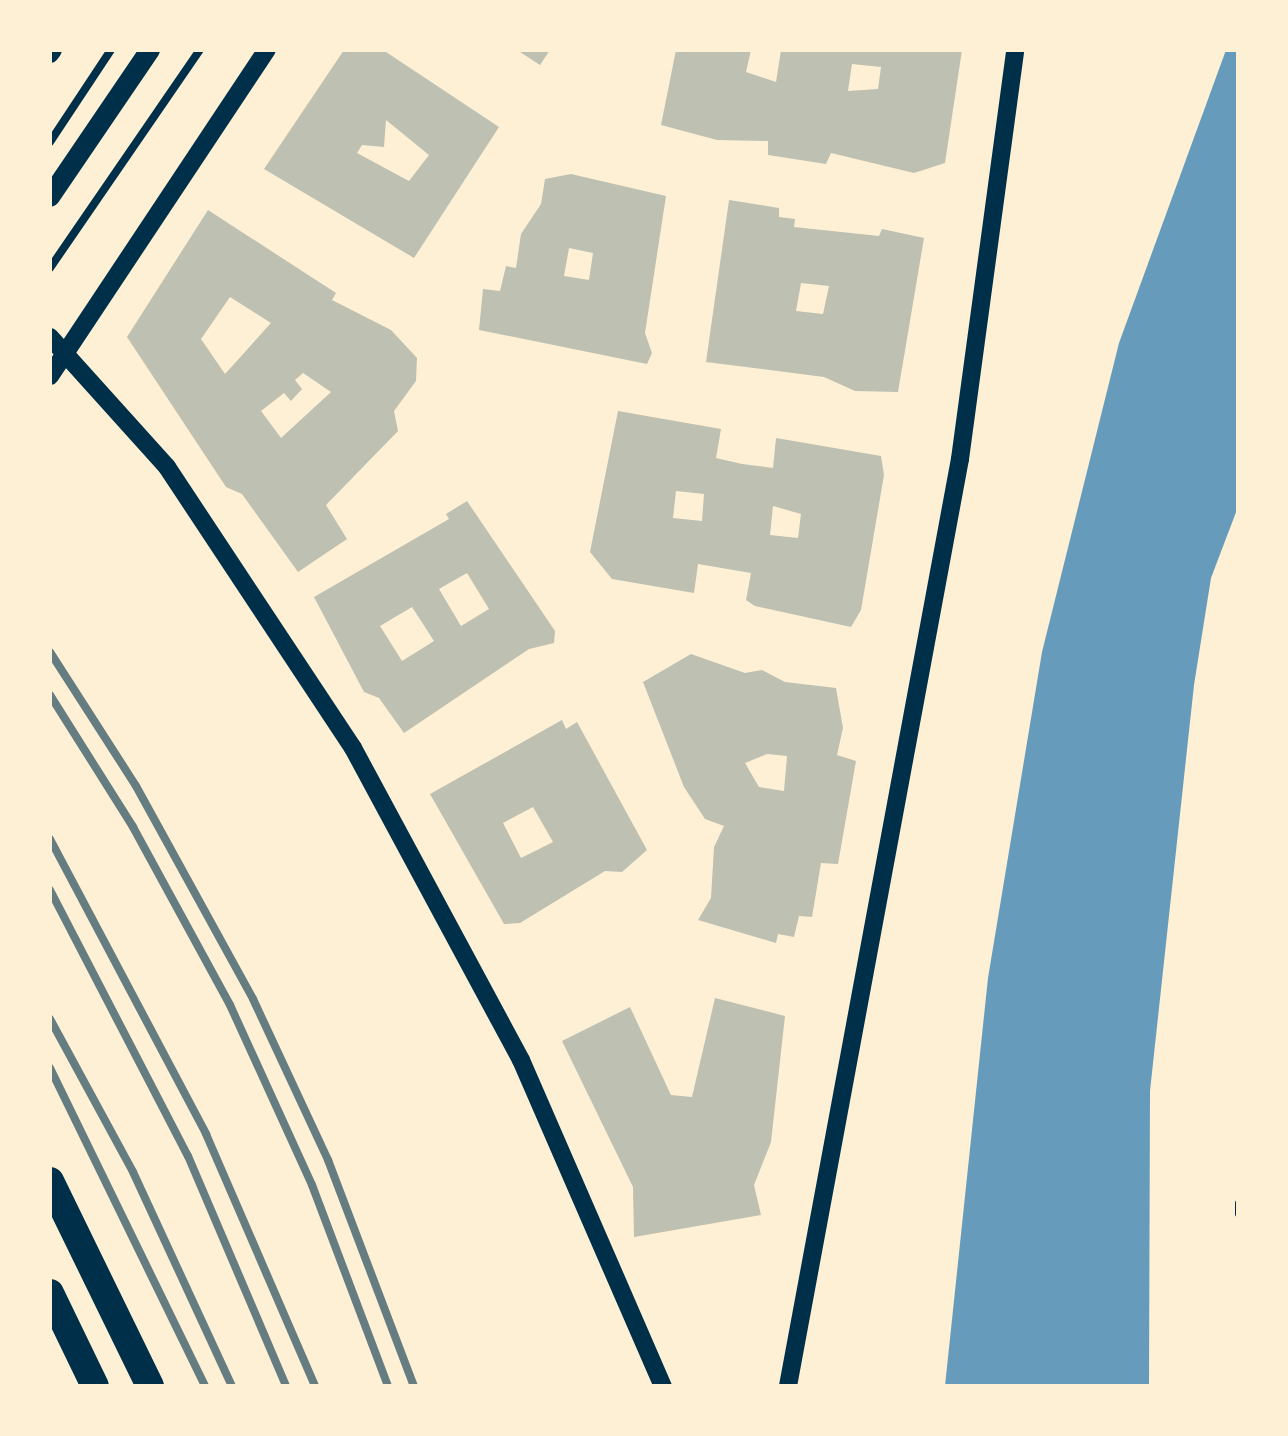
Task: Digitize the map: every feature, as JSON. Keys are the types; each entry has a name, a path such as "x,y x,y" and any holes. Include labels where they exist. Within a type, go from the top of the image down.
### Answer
{"highway":[{"path":"50,1181 150,1386"},
{"path":"50,1293 95,1386"}],"main road":[{"path":"50,197 150,50"}],"street":[{"path":"50,376 267,50"},
{"path":"788,1386 960,459 1014,50"},
{"path":"50,338 66,351 178,483 354,748 522,1060 663,1386"}],"lane":[{"path":"50,142 111,50"},
{"path":"50,268 200,50"}],"path":[{"path":"1238,1203 1238,1214"}],"water":[{"path":"1226,50 1238,50 1238,507 1211,578 1194,685 1150,1091 1149,1386 945,1386 988,978 1042,652 1119,343"}],"building":[{"path":"344,50 383,50 499,127 414,258 264,169","holes":["386,120 429,155 409,181 357,153 362,145 384,147"]},
{"path":"517,50 550,50 540,65"},
{"path":"676,50 751,50 746,72 776,82 781,50 962,50 945,163 914,173 831,153 826,164 768,155 768,141 717,140 661,125","holes":["852,64 881,67 878,89 848,91"]},
{"path":"571,174 666,196 645,333 652,353 647,364 479,330 483,289 500,291 506,266 516,268 521,234 541,204 545,179","holes":["569,248 593,253 589,280 564,276"]},
{"path":"729,200 779,208 779,217 795,219 794,227 879,236 882,229 924,238 898,392 855,391 824,377 706,362","holes":["801,283 829,286 823,314 796,311"]},
{"path":"208,210 336,293 332,300 391,330 417,358 416,381 394,411 398,431 326,505 347,539 298,572 242,494 226,487 127,337","holes":["230,297 271,323 225,374 201,339","303,373 331,392 281,438 261,411 284,393 291,401 302,389 295,380"]},
{"path":"618,411 721,429 716,458 742,464 773,468 776,438 881,456 884,475 861,610 851,627 755,606 746,600 751,573 698,564 694,593 612,579 590,552","holes":["676,491 704,494 702,521 673,518","773,506 801,514 798,538 770,535"]},
{"path":"467,501 555,631 554,643 529,649 404,733 379,698 364,692 314,597 449,519 446,514","holes":["467,573 489,609 461,626 439,589","412,607 434,641 402,661 380,626"]},
{"path":"691,654 745,673 762,670 785,682 836,688 843,728 837,755 856,761 838,864 821,863 812,917 799,916 794,937 778,934 776,943 698,920 711,898 714,847 724,826 705,819 684,787 643,682","holes":["767,754 787,756 784,791 759,787 745,763"]},
{"path":"562,720 566,729 577,722 647,850 622,872 605,871 520,923 504,924 430,794","holes":["533,807 553,842 521,858 503,823"]},
{"path":"715,998 785,1016 771,1142 754,1185 761,1215 634,1237 633,1187 562,1041 630,1007 671,1095 692,1097"}],"railway":[{"path":"50,652 136,786 253,999 328,1160 414,1386"},
{"path":"50,695 133,827 230,1005 312,1185 388,1386"},
{"path":"50,839 206,1134 315,1386"},
{"path":"50,890 188,1156 286,1386"},
{"path":"50,1019 133,1172 232,1386"},
{"path":"50,1068 205,1386"}]}
